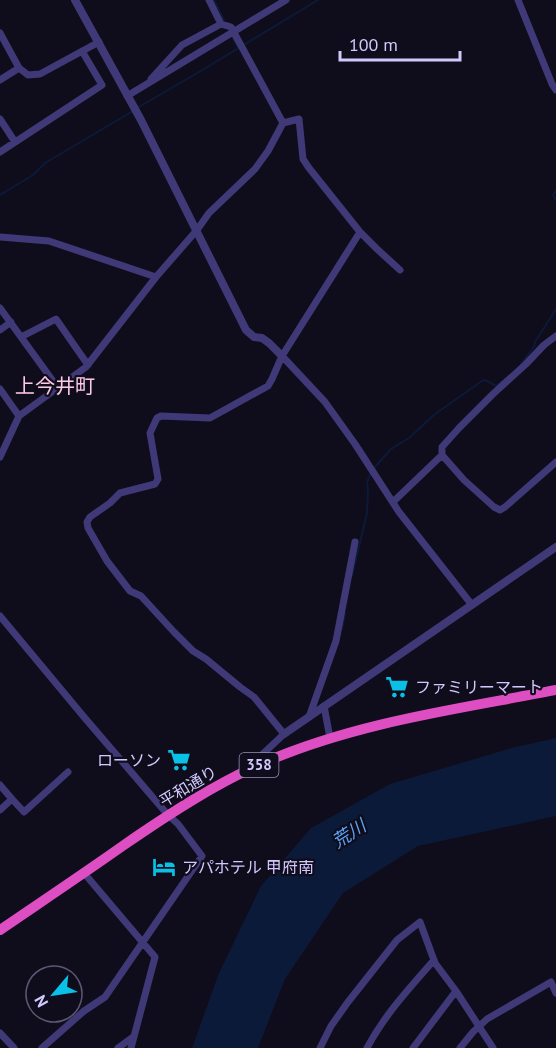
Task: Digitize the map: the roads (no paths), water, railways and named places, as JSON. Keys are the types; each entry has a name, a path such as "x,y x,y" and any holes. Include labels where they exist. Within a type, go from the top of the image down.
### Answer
{"highway":[{"name":"平和通り","path":"0,930 168,815 245,771 330,738 391,721 556,690"}],"street":[{"path":"75,0 141,120 246,330 254,337 262,338 269,343 325,402 399,512 472,605"},
{"path":"209,0 221,24"},
{"path":"145,85 235,35 286,0"},
{"path":"518,0 556,90"},
{"path":"129,100 182,45 221,24 231,27 283,123"},
{"path":"0,33 19,68 28,75 40,74 99,42"},
{"path":"0,152 102,85 82,51"},
{"path":"0,80 19,68"},
{"path":"0,119 15,142"},
{"path":"0,457 19,416 88,365 209,213 255,169 283,123 299,119 303,159 312,173 360,232 400,270"},
{"path":"284,735 254,697 193,651 141,596 130,591 107,561 88,528 87,522 120,493 155,484 158,479 150,433 157,418 161,416 210,418 268,386 282,356 360,232"},
{"path":"0,237 49,241 156,277"},
{"path":"0,308 58,388"},
{"path":"21,337 56,318 88,365"},
{"path":"0,330 10,322"},
{"path":"556,336 502,385 442,447 442,455 464,480 500,510 556,462"},
{"path":"0,389 19,416"},
{"path":"393,502 442,455"},
{"path":"309,717 336,641 355,542"},
{"path":"245,771 284,735 324,706 556,547"},
{"path":"0,616 84,717 178,824 202,856 105,997 84,1011 50,1045 42,1048"},
{"path":"324,706 330,738"},
{"path":"0,785 24,812 68,772"},
{"path":"0,810 12,799"},
{"path":"84,873 155,957 131,1048"},
{"path":"320,1048 337,1018 376,966 397,940 420,922 434,960 493,1048"},
{"path":"367,1048 380,1025 434,960"},
{"path":"460,1048 488,1019 551,982 556,993"},
{"path":"413,1048 456,991"},
{"path":"0,1033 14,1048"},
{"path":"118,1048 133,1037"}],"water":[{"name":"荒川","path":"556,738 556,816 418,846 343,893 285,979 258,1048 192,1048 219,973 261,886 311,828 390,784 515,747"}],"waterway":[{"path":"214,0 226,24"},
{"path":"137,108 318,0"},
{"path":"231,35 238,48"},
{"path":"0,195 33,175 45,163 133,111"},
{"path":"556,191 553,195 556,200"},
{"path":"521,364 534,347 556,309"},
{"path":"374,468 391,449 409,438 435,414 482,381 485,380 496,386 506,378"},
{"path":"352,576 367,513 367,482 371,473"},
{"path":"342,629 345,614"}],"place":[{"name":"ファミリーマート","path":"397,687"},
{"name":"ローソン","path":"179,760"},
{"name":"アパホテル 甲府南","path":"164,867"}],"district":[{"name":"上今井町","path":"55,386"}]}
